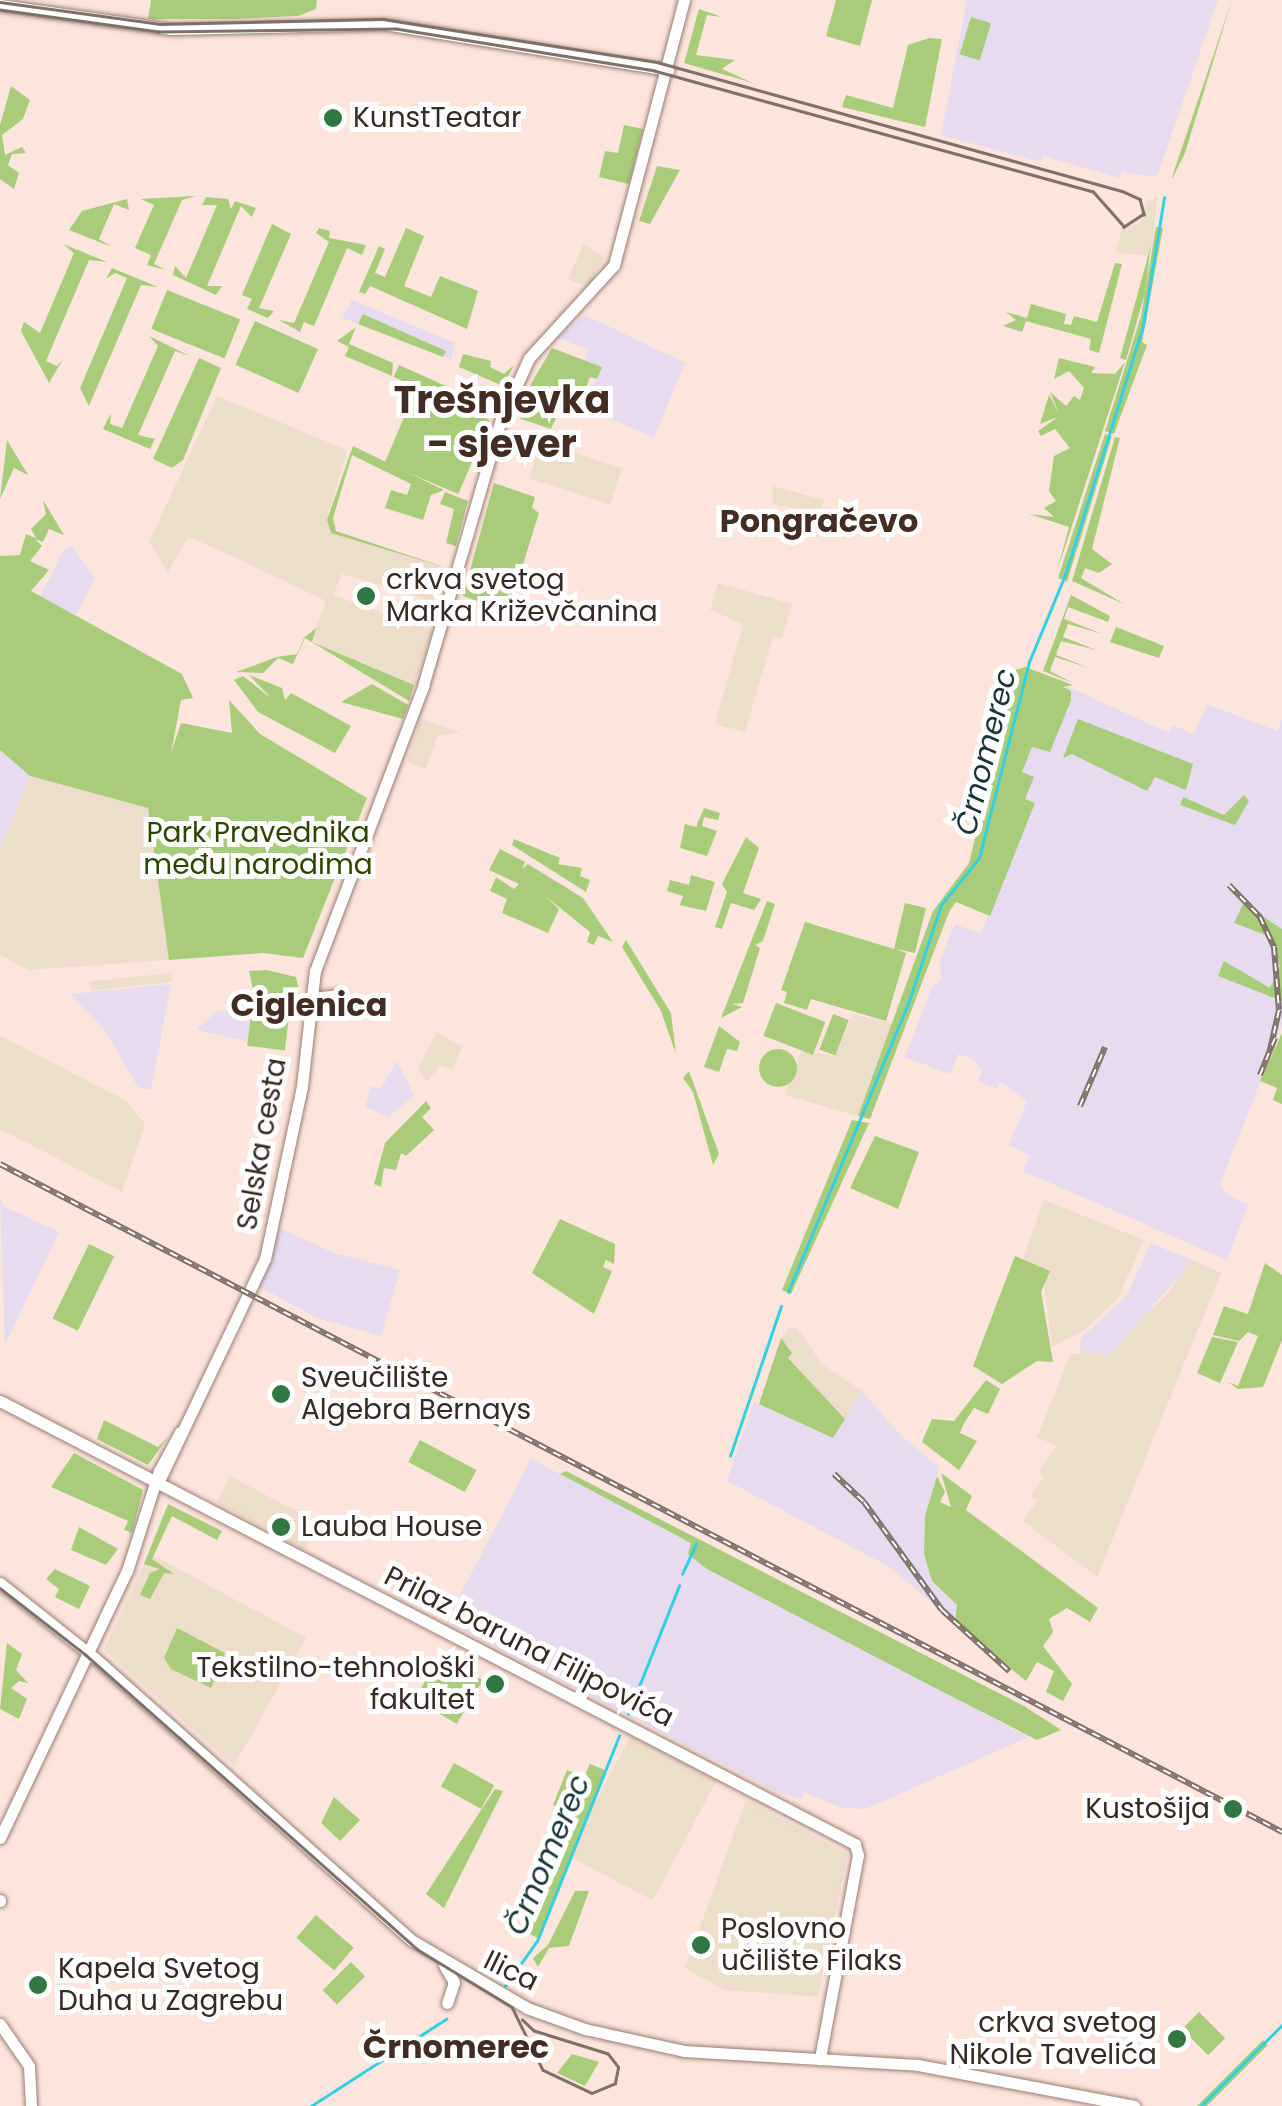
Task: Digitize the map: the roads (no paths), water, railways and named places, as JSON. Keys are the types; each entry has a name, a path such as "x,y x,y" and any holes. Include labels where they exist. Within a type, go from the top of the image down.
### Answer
{"main road":[{"name":"Selska cesta","path":"0,1838 88,1652 158,1483 269,1246 300,1098 318,959 410,722 481,490 524,367 606,274 629,209 684,0"},
{"path":"0,6 172,29 384,24 668,70"},
{"path":"308,1016 321,997 340,995"},
{"name":"Prilaz baruna Filipovića","path":"0,1401 855,1844 858,1855 820,2059"},
{"name":"Ilica","path":"0,1583 88,1652 442,1962 527,2008 592,2031 690,2052 958,2070 1134,2106"},
{"path":"442,1962 454,1982 447,2003"},
{"path":"0,2024 29,2066 31,2106"}],"waterway":[{"name":"Črnomerec","path":"788,1292 909,1001 941,905 979,858 1029,662 1065,575 1143,326 1164,198"},
{"name":"Črnomerec","path":"730,1456 781,1306"},
{"name":"Črnomerec","path":"682,1574 696,1544"},
{"name":"Črnomerec","path":"628,1714 679,1586"},
{"name":"Črnomerec","path":"505,1986 537,1941 619,1736"},
{"name":"Črnomerec","path":"311,2106 446,2019"},
{"path":"1201,2106 1282,2025"}],"tram line":[{"path":"0,2 160,24 382,19 657,62 1122,191 1140,199 1144,214 1124,227 1093,192 655,71 396,29 159,32 0,10"},
{"path":"0,1588 86,1655 417,1949 512,2007 543,2070 592,2093 615,2083 618,2067 608,2054 534,2031 522,2020"}],"railway":[{"path":"1229,885 1260,917 1274,947 1279,1010 1270,1050"},
{"path":"1260,1075 1275,1038"},
{"path":"1080,1106 1105,1047"},
{"path":"0,1164 1282,1832"},
{"path":"834,1474 864,1502 942,1610 1009,1671"}],"place":[{"name":"KunstTeatar","path":"333,118"},
{"name":"crkva svetog Marka Križevčanina","path":"366,596"},
{"name":"Sveučilište Algebra Bernays","path":"281,1394"},
{"name":"Lauba House","path":"281,1527"},
{"name":"Tekstilno-tehnološki fakultet","path":"495,1684"},
{"name":"Kustošija","path":"1233,1809"},
{"name":"Poslovno učilište Filaks","path":"701,1945"},
{"name":"Kapela Svetog Duha u Zagrebu","path":"38,1985"},
{"name":"crkva svetog Nikole Tavelića","path":"1177,2039"}],"district":[{"name":"Trešnjevka - sjever","path":"502,422"},
{"name":"Pongračevo","path":"819,521"},
{"name":"Ciglenica","path":"309,1005"},
{"name":"Črnomerec","path":"456,2047"}],"park label":[{"name":"Park Pravednika među narodima","path":"258,849"}]}
